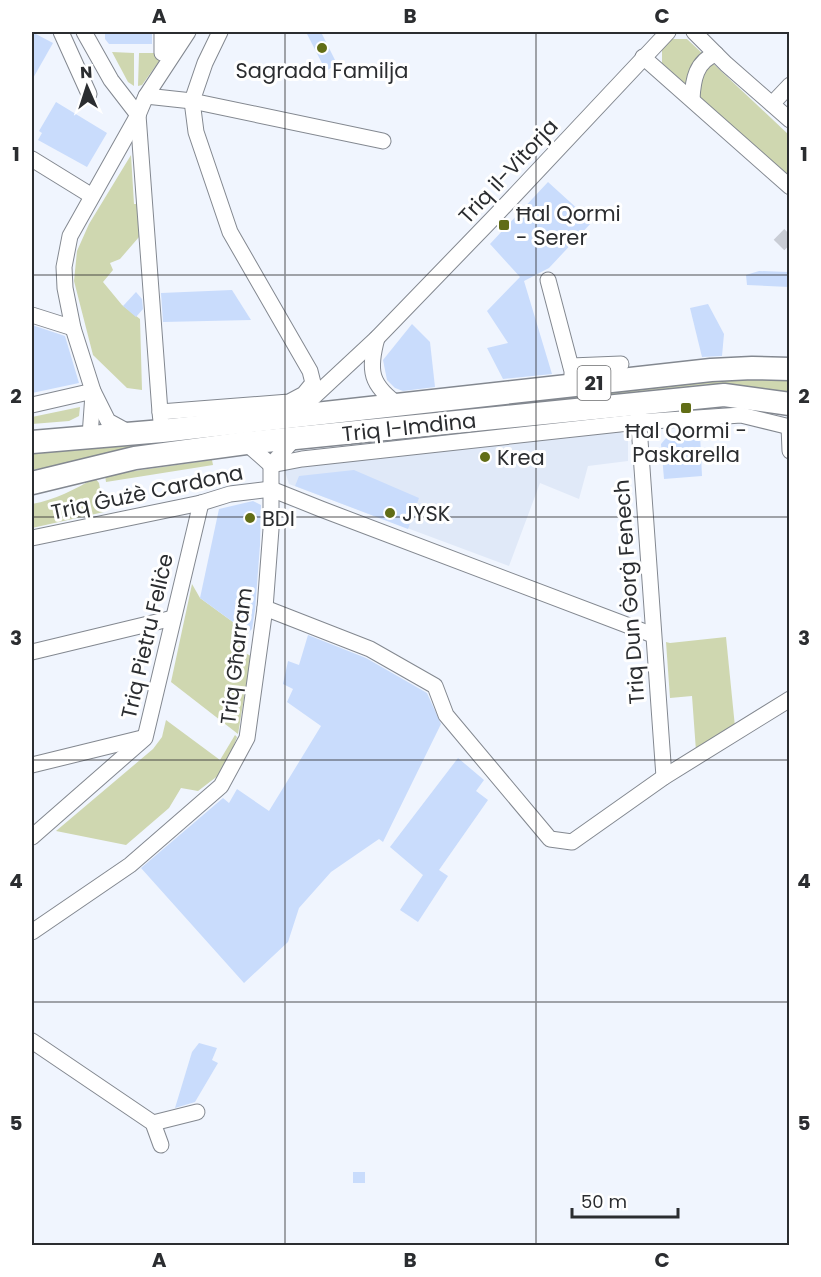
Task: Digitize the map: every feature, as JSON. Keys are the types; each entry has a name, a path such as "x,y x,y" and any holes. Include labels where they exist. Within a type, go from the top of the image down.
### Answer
{"highway":[{"name":"Triq l-Imdina","path":"32,483 135,458 246,443 293,428 400,406 572,376 752,368 789,369"},
{"name":"Triq l-Imdina","path":"32,442 130,433 161,422 293,428 638,413 724,395 789,419"}],"street":[{"path":"61,32 89,94"},
{"path":"84,32 111,80 138,115 161,422 289,402 304,394 313,383 310,371 230,232 196,132 192,101 205,63 220,32"},
{"path":"162,32 162,52 176,32"},
{"path":"130,433 108,421 93,391 73,328 65,288 64,267 70,236 138,115 146,96 188,32"},
{"name":"Triq il-Vitorja","path":"293,428 668,32"},
{"path":"694,32 789,120"},
{"path":"692,99 694,77 707,57 716,54"},
{"path":"643,57 789,187"},
{"path":"772,104 789,85"},
{"path":"146,96 192,101 383,141"},
{"path":"32,159 92,196"},
{"path":"548,280 572,376 621,364"},
{"path":"32,315 73,328"},
{"path":"377,338 371,365 372,376 376,384 400,406"},
{"path":"32,405 93,391"},
{"path":"90,436 93,391"},
{"name":"Triq l-Imdina","path":"271,465 638,413"},
{"name":"Triq Dun Ġorġ Fenech","path":"638,413 664,777"},
{"path":"789,419 789,451"},
{"path":"246,443 271,465 293,428"},
{"name":"Triq Għarram","path":"32,932 130,865 221,786 247,738 265,608 271,529 271,465"},
{"path":"271,489 653,635"},
{"name":"Triq Ġużè Cardona","path":"32,538 201,503 230,494 271,489"},
{"name":"Triq Pietru Feliċe","path":"32,837 145,738 201,503"},
{"path":"265,608 370,649 435,686 446,715 550,838 572,842 664,777 789,699"},
{"path":"32,652 173,618"},
{"path":"32,765 145,738"},
{"path":"32,1041 153,1123 160,1145"},
{"path":"153,1123 197,1113"}],"shaded area":[{"path":"618,430 628,438 628,461 588,466 579,499 540,483 509,566 289,484 284,468"}],"green space":[{"path":"672,39 687,39 789,135 789,177 662,63 662,50"},
{"path":"112,52 134,53 134,86 128,82"},
{"path":"139,53 165,53 142,85 138,86"},
{"path":"131,155 139,237 120,259 110,263 113,270 103,282 122,305 140,319 142,390 127,388 93,355 74,281 77,251 89,224"},
{"path":"789,378 789,392 709,384 133,450 32,470 32,452 679,382"},
{"path":"80,407 79,416 69,421 32,424 32,417"},
{"path":"212,460 213,465 106,482 105,475"},
{"path":"95,478 99,483 104,512 32,528 32,504 57,497"},
{"path":"192,584 200,598 248,633 245,653 251,656 238,734 171,682"},
{"path":"726,637 735,727 696,751 692,696 670,698 666,642"},
{"path":"166,720 220,760 235,735 237,737 224,771 198,791 181,788 169,808 126,845 56,831 153,749 162,737"}],"building":[{"path":"32,32 53,43 32,80"},
{"path":"105,32 152,32 152,44 109,44 105,39"},
{"name":"Sagrada Familja","path":"306,32 321,32 337,64 326,71"},
{"path":"56,102 107,133 87,167 38,140 42,133 39,131"},
{"path":"548,182 592,222 549,268 524,281 552,374 503,379 487,348 508,343 487,311 520,277 490,244"},
{"path":"759,271 789,272 789,287 747,285 746,275"},
{"path":"232,290 251,320 163,322 161,293"},
{"path":"136,292 142,299 143,309 136,317 123,306"},
{"path":"708,304 724,334 722,356 702,357 690,308"},
{"path":"412,324 430,342 435,387 403,391 395,388 387,380 383,360"},
{"path":"32,325 65,336 79,383 32,393"},
{"path":"700,434 702,476 664,479 661,444 667,437"},
{"name":"JYSK","path":"354,470 419,498 408,529 295,486 299,476"},
{"path":"253,501 261,505 260,545 255,610 252,629 248,633 200,598 219,509"},
{"path":"308,635 366,658 427,693 441,724 383,842 379,839 331,872 299,908 288,942 244,983 141,868 223,798 229,803 237,789 269,811 321,726 287,702 293,689 283,684 288,661 299,665"},
{"path":"458,758 484,780 476,791 488,800 439,870 448,876 418,922 400,910 423,875 390,847"},
{"path":"199,1043 217,1048 212,1060 218,1063 195,1102 175,1108 192,1052"},
{"path":"353,1172 365,1172 365,1183 353,1183"}],"tunnel":[{"path":"779,245 790,234"}],"place":[{"name":"Sagrada Familja","path":"322,48"},
{"name":"Ħal Qormi - Serer","path":"504,225"},
{"name":"Ħal Qormi - Paskarella","path":"686,408"},
{"name":"Krea","path":"485,457"},
{"name":"JYSK","path":"390,513"},
{"name":"BDI","path":"250,518"}]}
